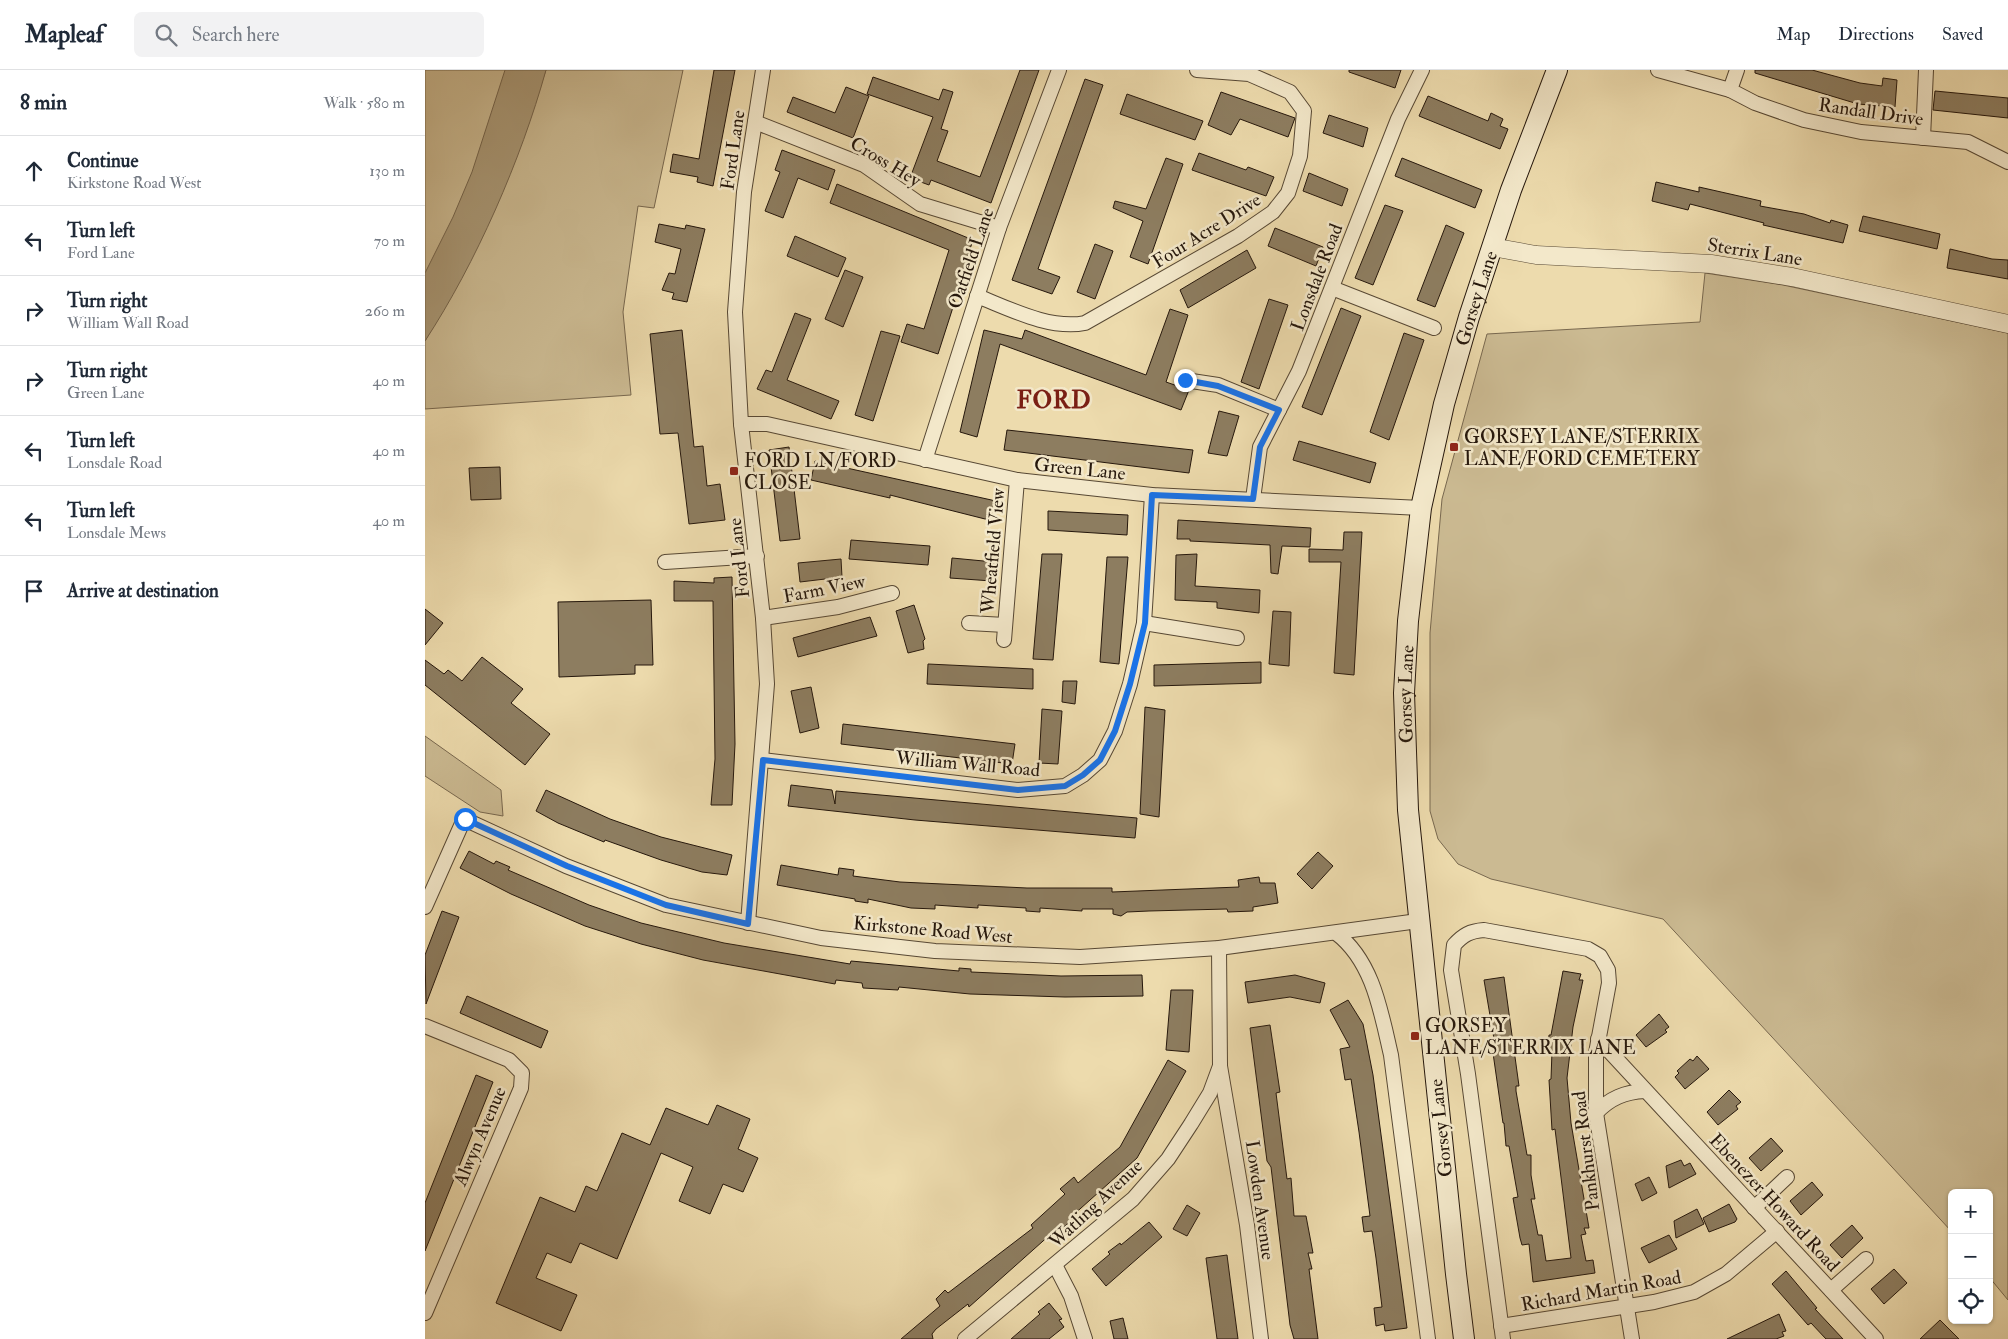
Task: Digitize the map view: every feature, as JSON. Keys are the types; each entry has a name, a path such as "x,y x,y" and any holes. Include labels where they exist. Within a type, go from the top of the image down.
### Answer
{"main road":[{"name":"Gorsey Lane","path":"1464,1339 1418,921 1408,810 1404,693 1408,620 1421,508 1444,404 1511,190 1557,70"}],"street":[{"name":"Ford Lane","path":"748,924 763,760 767,684 757,556 741,424 735,312 744,192 763,70"},
{"name":"Oatfield Lane","path":"925,460 999,228 1059,70"},
{"name":"Four Acre Drive","path":"977,296 1025,314 1069,326 1085,323 1238,236 1273,212 1288,193 1300,156 1304,111 1290,92 1249,74 1197,70"},
{"name":"Lonsdale Road","path":"1253,499 1260,447 1299,370 1398,119 1422,70"},
{"name":"Randall Drive","path":"1658,70 1730,90 1755,103 1804,120 1861,132 1968,142 2008,162"},
{"path":"1730,90 1737,70"},
{"path":"1923,138 1926,70"},
{"name":"Cross Hey","path":"755,122 864,165 920,204 999,228"},
{"name":"Sterrix Lane","path":"1492,247 1535,255 1711,264 1792,277 2008,324"},
{"path":"1332,288 1434,328"},
{"path":"1185,380 1218,386 1279,410"},
{"name":"Green Lane","path":"741,424 767,424 1017,480 1152,495 1421,508"},
{"name":"Wheatfield View","path":"1004,640 1017,480"},
{"name":"William Wall Road","path":"763,760 1018,790 1065,786 1083,775 1100,760 1115,731 1130,684 1145,623 1152,495"},
{"path":"665,562 757,556"},
{"name":"Farm View","path":"763,618 838,608 892,593"},
{"name":"Wheatfield View","path":"969,623 1005,625"},
{"path":"1145,623 1237,638"},
{"name":"Kirkstone Road West","path":"425,907 465,819 567,866 666,905 748,924 821,938 935,952 1080,957 1219,948 1418,921"},
{"name":"Pankhurst Road","path":"1461,938 1475,930 1484,930 1581,947 1595,952 1609,970 1609,983 1598,1040 1595,1075 1596,1112 1632,1339"},
{"path":"1336,933 1347,942 1358,956 1369,979 1382,1016 1391,1055 1428,1339"},
{"name":"Gorsey Lane","path":"1461,938 1451,952 1451,970 1468,1074 1502,1333"},
{"name":"Watling Avenue","path":"965,1339 1133,1199 1168,1159 1210,1093 1220,1066 1219,948"},
{"name":"Alwyn Avenue","path":"425,1026 509,1060 522,1073 521,1088 425,1313"},
{"name":"Ebenezer Howard Road","path":"1598,1040 1876,1339"},
{"name":"Lowden Avenue","path":"1220,1066 1245,1206 1261,1339"},
{"path":"1596,1112 1606,1102 1620,1095 1645,1090"},
{"path":"1754,1208 1787,1177"},
{"name":"Richard Martin Road","path":"1502,1333 1627,1305 1676,1298 1711,1284 1726,1274 1777,1231"},
{"path":"1831,1290 1865,1259"},
{"path":"1055,1265 1071,1296 1085,1339"}],"shaded area":[{"path":"425,70 526,70 425,306"},
{"path":"505,70 546,70 524,139 495,210 462,278 425,341 425,273 453,217 472,172"},
{"path":"546,70 683,70 654,208 638,206 623,312 631,395 425,409 425,341 460,280 490,219 518,151"},
{"path":"1705,273 1783,285 2008,333 2008,1300 1993,1282 1993,1189 1948,1189 1948,1228 1663,919 1491,879 1458,864 1438,839 1430,811 1430,633 1442,499 1487,334 1700,322"},
{"path":"425,736 501,790 503,816 480,812 425,776"}],"building":[{"path":"714,70 735,70 713,186 697,182 698,177 670,172 673,154 699,159"},
{"path":"1020,70 1039,70 991,203 931,180 929,185 910,178 933,117 867,94 873,77 939,100 943,89 953,92 941,129 948,131 937,161 980,177"},
{"path":"1349,70 1401,70 1395,88 1349,72"},
{"path":"1755,70 1812,70 1860,83 1882,86 1883,78 1897,80 1895,107 1858,104 1755,73"},
{"path":"1085,79 1103,85 1038,269 1060,277 1052,294 1012,280"},
{"path":"846,87 869,96 853,138 787,112 793,97 835,113"},
{"path":"1935,91 2008,98 2008,118 1933,110"},
{"path":"1221,92 1295,118 1288,137 1240,119 1231,135 1208,125"},
{"path":"1127,94 1203,121 1195,140 1120,114"},
{"path":"1428,96 1488,121 1491,113 1503,119 1500,126 1508,129 1500,149 1419,116"},
{"path":"1329,115 1368,128 1363,147 1323,133"},
{"path":"782,150 835,170 828,190 798,178 783,218 765,211 780,172 775,170"},
{"path":"1199,153 1246,170 1248,167 1274,177 1266,196 1192,170"},
{"path":"1166,158 1183,164 1148,264 1130,257 1143,221 1113,208 1115,201 1146,209"},
{"path":"1402,158 1482,190 1475,208 1395,176"},
{"path":"1309,173 1348,189 1342,206 1303,191"},
{"path":"1656,182 1699,192 1699,187 1761,201 1760,206 1804,214 1830,223 1831,220 1848,225 1843,243 1763,225 1764,223 1690,204 1688,210 1652,201"},
{"path":"837,184 973,240 953,300 955,301 938,354 901,342 907,324 924,329 949,250 830,203"},
{"path":"1385,205 1403,211 1373,285 1355,278"},
{"path":"1863,216 1940,234 1937,249 1859,231"},
{"path":"659,224 685,229 686,225 705,229 687,302 672,299 674,293 662,290 669,273 675,274 681,249 655,242"},
{"path":"1446,225 1464,233 1435,307 1417,300"},
{"path":"1275,228 1323,247 1316,266 1268,246"},
{"path":"795,236 846,258 838,277 787,256"},
{"path":"1095,244 1113,251 1095,299 1077,292"},
{"path":"1950,249 1992,259 2008,260 2008,279 1947,268"},
{"path":"1247,250 1256,268 1188,308 1180,290"},
{"path":"845,270 863,277 843,327 825,319"},
{"path":"1269,299 1288,305 1259,389 1241,382"},
{"path":"1341,308 1361,316 1322,415 1302,407"},
{"path":"1170,309 1188,315 1166,382 1189,390 1181,410 1000,344 977,437 960,432 984,330 1022,339 1025,330 1146,375"},
{"path":"795,313 811,319 787,380 839,401 831,419 757,389 766,370 772,372"},
{"path":"682,330 694,447 703,446 707,486 720,484 725,520 689,524 678,433 660,434 650,334"},
{"path":"881,331 900,336 873,421 855,415"},
{"path":"1404,333 1424,340 1389,440 1370,432"},
{"path":"1219,411 1239,416 1227,456 1208,453"},
{"path":"1007,430 1193,450 1189,473 1004,450"},
{"path":"1299,441 1376,463 1370,483 1293,460"},
{"path":"789,447 800,539 780,541 769,450"},
{"path":"815,461 996,501 993,521 890,495 890,498 811,480"},
{"path":"500,467 501,499 471,500 469,468"},
{"path":"1048,511 1128,515 1127,535 1048,530"},
{"path":"1178,520 1311,528 1310,547 1282,546 1278,574 1271,573 1270,545 1177,539"},
{"path":"1344,532 1362,532 1354,675 1334,673 1341,562 1309,562 1309,549 1343,550"},
{"path":"851,540 930,546 928,565 849,559"},
{"path":"1042,554 1062,554 1053,660 1033,659"},
{"path":"1197,554 1195,586 1260,590 1259,613 1217,608 1217,602 1175,600 1176,555"},
{"path":"1107,557 1128,557 1119,664 1100,662"},
{"path":"952,558 994,562 992,581 950,578"},
{"path":"841,559 842,577 800,582 798,563"},
{"path":"732,577 735,744 732,805 711,805 715,759 713,601 674,601 674,581 714,583 714,578"},
{"path":"651,600 653,665 635,665 635,674 559,677 558,602"},
{"path":"914,605 925,639 923,641 924,649 908,653 896,611"},
{"path":"425,609 443,623 425,645"},
{"path":"1273,611 1291,612 1289,666 1269,664"},
{"path":"870,617 877,636 798,657 793,638"},
{"path":"482,657 523,689 511,703 550,734 525,765 425,685 425,660 444,674 448,670 462,681"},
{"path":"1261,662 1261,683 1154,686 1154,665"},
{"path":"928,664 1033,669 1033,689 927,684"},
{"path":"1063,681 1077,681 1075,704 1062,702"},
{"path":"811,687 819,728 800,733 791,691"},
{"path":"1145,707 1165,710 1159,817 1140,814"},
{"path":"1042,709 1062,711 1058,764 1039,763"},
{"path":"843,724 1015,744 1012,764 841,744"},
{"path":"791,785 832,790 835,804 836,791 1137,818 1135,838 915,820 788,806"},
{"path":"546,790 610,819 661,837 732,855 727,875 702,872 661,860 605,840 604,842 558,823 536,811"},
{"path":"469,851 494,864 496,861 510,867 508,870 589,905 641,923 724,943 850,964 851,961 959,971 959,968 971,969 971,972 1061,976 1142,975 1143,996 1065,997 970,994 899,987 898,990 863,988 862,983 836,980 835,984 703,960 641,944 585,926 511,894 460,868"},
{"path":"1318,852 1333,866 1312,889 1297,874"},
{"path":"781,865 838,875 839,868 854,870 853,876 900,882 1027,888 1112,888 1112,892 1239,887 1238,880 1259,877 1260,883 1275,883 1278,903 1253,907 1253,911 1228,912 1227,909 1149,911 1127,912 1121,916 1113,914 1113,909 1082,909 1082,911 1040,908 1040,912 1026,911 1026,908 978,905 978,908 935,905 935,909 911,908 868,899 868,903 855,901 855,899 777,885"},
{"path":"442,911 459,917 426,1004 425,955"},
{"path":"1563,971 1581,974 1579,980 1583,980 1573,1027 1567,1078 1571,1123 1589,1228 1584,1228 1586,1234 1581,1235 1586,1261 1593,1260 1595,1273 1533,1282 1529,1244 1522,1245 1513,1198 1518,1197 1509,1146 1506,1146 1491,1039 1494,1039 1484,980 1504,977 1519,1086 1516,1086 1516,1091 1527,1155 1531,1155 1531,1175 1535,1199 1531,1199 1538,1235 1542,1235 1546,1261 1571,1258 1555,1129 1552,1130 1549,1080 1551,1079 1552,1051 1548,1052 1549,1035 1551,1035"},
{"path":"1295,975 1325,983 1320,1003 1290,997 1248,1003 1245,982"},
{"path":"1171,990 1193,990 1189,1052 1166,1050"},
{"path":"467,996 548,1031 541,1048 460,1013"},
{"path":"1348,1000 1363,1024 1373,1075 1407,1328 1385,1331 1384,1324 1376,1326 1374,1308 1382,1307 1376,1258 1372,1231 1364,1232 1362,1217 1370,1216 1359,1132 1351,1079 1345,1080 1340,1049 1350,1047 1330,1010"},
{"path":"1659,1014 1669,1027 1665,1030 1667,1032 1646,1047 1636,1035"},
{"path":"1270,1025 1280,1092 1276,1093 1287,1179 1291,1178 1294,1216 1306,1216 1313,1253 1308,1253 1312,1269 1309,1269 1318,1339 1294,1339 1290,1325 1271,1167 1267,1161 1250,1028"},
{"path":"1697,1056 1709,1069 1685,1089 1675,1077 1679,1073 1677,1071 1690,1059 1693,1061"},
{"path":"1168,1060 1186,1071 1137,1158 1071,1217 1073,1219 1064,1227 1061,1225 969,1307 968,1304 936,1329 932,1334 933,1339 901,1339 940,1306 936,1299 945,1290 948,1293 1033,1228 1031,1225 1065,1194 1060,1189 1074,1177 1078,1183 1120,1147"},
{"path":"476,1075 493,1082 425,1251 425,1203"},
{"path":"1729,1090 1741,1102 1736,1106 1738,1109 1718,1125 1707,1112"},
{"path":"717,1105 750,1119 738,1149 758,1158 743,1192 723,1184 710,1214 679,1201 693,1167 661,1153 617,1259 580,1243 571,1263 547,1253 536,1278 577,1295 561,1331 496,1303 540,1197 575,1212 586,1186 597,1191 622,1133 650,1145 666,1108 708,1125"},
{"path":"1771,1138 1783,1151 1761,1171 1749,1158"},
{"path":"1681,1160 1684,1166 1690,1163 1696,1174 1669,1188 1666,1166"},
{"path":"1649,1177 1657,1193 1642,1201 1635,1184"},
{"path":"1812,1182 1823,1195 1801,1215 1790,1201"},
{"path":"1729,1204 1737,1219 1735,1222 1709,1232 1703,1218"},
{"path":"1187,1205 1200,1213 1187,1236 1173,1229"},
{"path":"1697,1209 1704,1224 1676,1238 1674,1221"},
{"path":"1149,1222 1162,1237 1106,1286 1092,1269 1110,1254 1108,1252 1120,1243 1121,1245"},
{"path":"1852,1225 1863,1238 1842,1258 1830,1245"},
{"path":"1669,1235 1677,1249 1649,1263 1641,1248"},
{"path":"1227,1255 1238,1339 1217,1339 1206,1258"},
{"path":"1894,1269 1907,1283 1884,1304 1871,1289"},
{"path":"1786,1271 1817,1308 1815,1309 1843,1339 1826,1339 1811,1323 1808,1325 1772,1284"},
{"path":"1049,1303 1062,1319 1059,1320 1064,1327 1049,1339 1011,1339 1040,1314 1038,1312"},
{"path":"1779,1314 1786,1331 1782,1332 1784,1336 1776,1339 1727,1339"},
{"path":"1123,1318 1128,1339 1114,1339 1110,1321"},
{"path":"1940,1320 1959,1339 1920,1339"}],"place":[{"name":"GORSEY LANE/STERRIX LANE/FORD CEMETERY","path":"1454,447"},
{"name":"FORD LN/FORD CLOSE","path":"734,471"},
{"name":"GORSEY LANE/STERRIX LANE","path":"1415,1036"}],"district":[{"name":"FORD","path":"1054,400"}],"route":[{"path":"465,819 567,866 666,905 748,924 763,760 1018,790 1039,790 1065,786 1083,775 1100,760 1115,731 1130,684 1145,623 1152,495 1253,499 1260,447 1279,410 1218,386 1185,380"}]}
